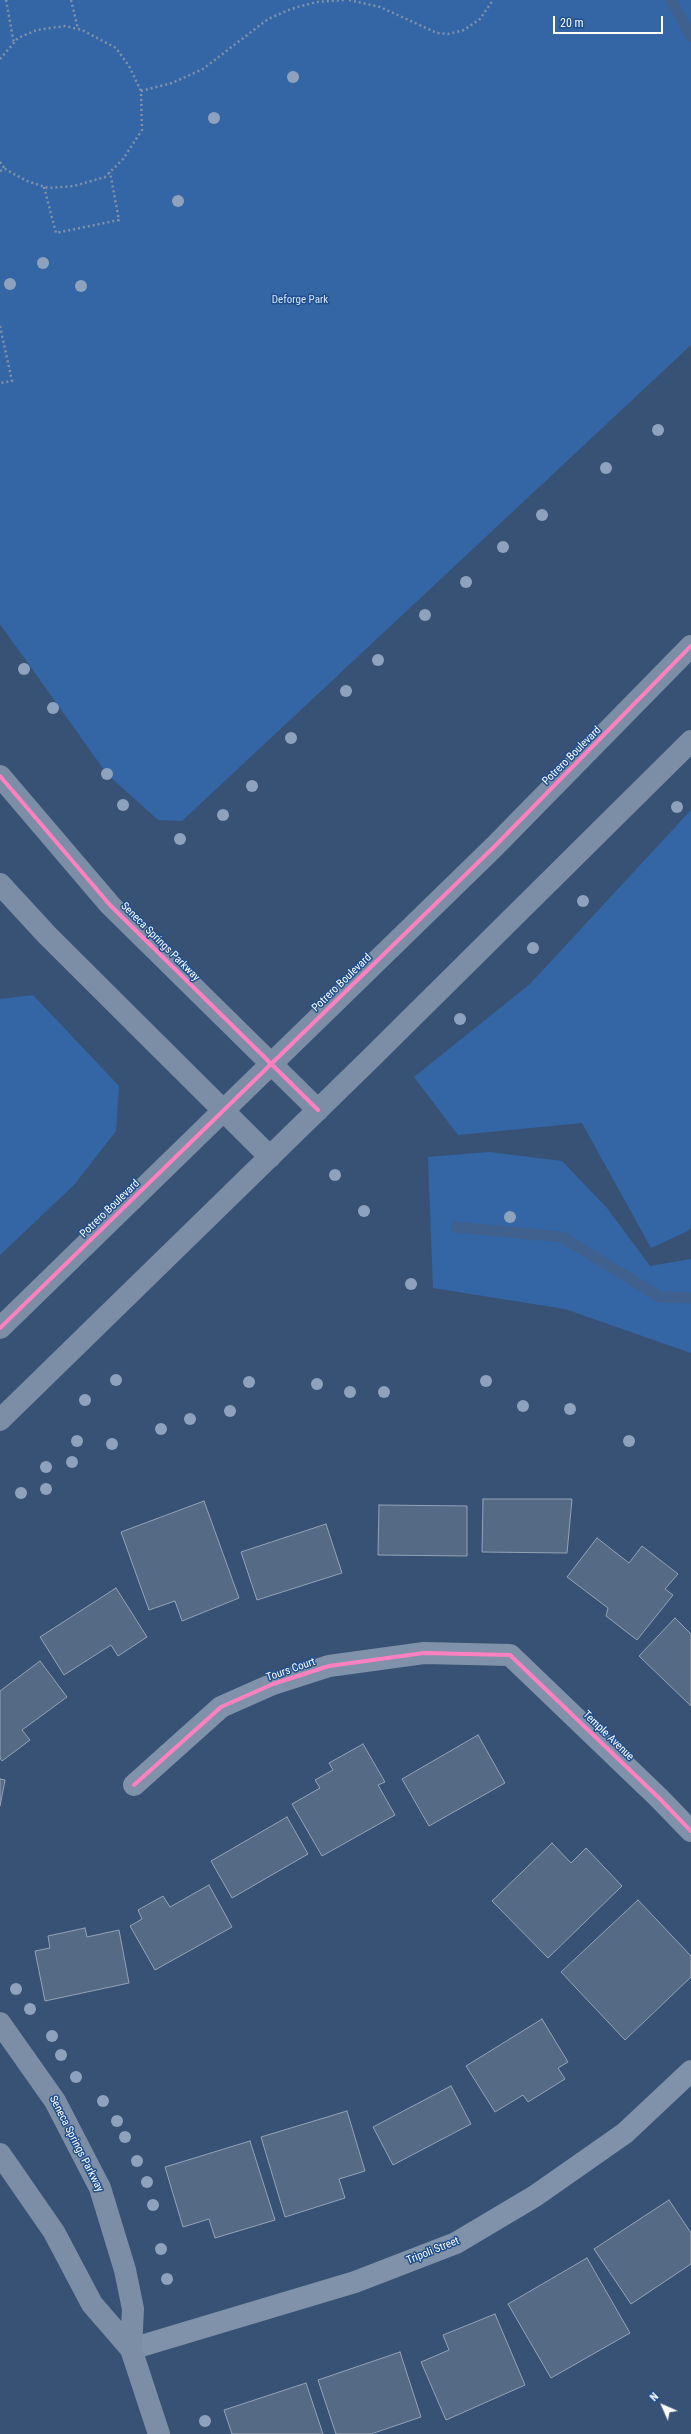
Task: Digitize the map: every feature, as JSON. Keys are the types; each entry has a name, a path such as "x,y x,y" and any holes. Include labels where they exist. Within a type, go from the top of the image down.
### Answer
{"street":[{"name":"Potrero Boulevard","path":"0,1328 495,846 691,646"},
{"path":"0,1420 318,1110 691,741"},
{"name":"Seneca Springs Parkway","path":"0,776 52,840 110,905 318,1110"},
{"path":"0,884 47,935 270,1157"},
{"name":"Tours Court","path":"134,1785 221,1707 273,1684 329,1666 424,1652 510,1655"},
{"name":"Temple Avenue","path":"510,1655 659,1798 691,1831"},
{"name":"Seneca Springs Parkway","path":"0,2023 55,2101 100,2188 125,2270 133,2308 131,2349 159,2434"},
{"name":"Tripoli Street","path":"131,2349 356,2282 456,2243 535,2196 625,2133 691,2071"},
{"name":"Seneca Springs Parkway","path":"0,2154 54,2232 92,2304 131,2349"}],"path":[{"path":"6,0 14,44"},
{"path":"71,0 78,29"},
{"path":"141,91 172,84 203,68 274,17 291,9 316,2 345,0"},
{"path":"349,0 380,7 437,33 448,34 464,30 480,19 493,0"},
{"path":"0,59 18,38 37,30 64,26 78,29 116,48 129,66 141,91 142,130 123,159 105,177 74,186 44,187 27,181 5,169 0,162"},
{"path":"0,171 5,169"},
{"path":"44,187 56,232 119,220 110,172"},
{"path":"0,326 12,381 0,384"}],"green space":[{"name":"Deforge Park","path":"0,0 691,0 691,345 182,821 158,820 107,774 0,624"},
{"path":"691,810 691,1228 688,1231 651,1248 582,1123 458,1135 414,1077 530,984"},
{"path":"33,995 119,1086 116,1131 74,1185 0,1255 0,999"},
{"path":"489,1152 562,1161 607,1208 650,1266 691,1259 691,1353 565,1309 433,1288 428,1157"}],"building":[{"path":"483,1499 572,1499 567,1553 482,1552"},
{"path":"204,1501 239,1598 182,1621 175,1601 149,1610 121,1532"},
{"path":"379,1505 467,1506 467,1556 378,1555"},
{"path":"326,1524 342,1573 257,1600 241,1552"},
{"path":"597,1538 629,1563 642,1546 678,1574 665,1589 673,1595 637,1640 606,1616 608,1608 567,1577"},
{"path":"116,1588 147,1637 118,1656 111,1645 64,1675 40,1637"},
{"path":"675,1618 691,1634 691,1706 639,1656"},
{"path":"40,1661 67,1697 22,1730 30,1740 2,1761 0,1758 0,1691"},
{"path":"478,1735 505,1783 429,1826 402,1779"},
{"path":"363,1744 385,1782 378,1785 395,1815 322,1856 292,1804 320,1788 315,1780 333,1770 329,1763"},
{"path":"0,1779 5,1780 0,1806"},
{"path":"287,1817 308,1854 232,1898 211,1861"},
{"path":"552,1843 571,1863 586,1848 622,1886 548,1958 492,1901"},
{"path":"209,1885 232,1927 155,1970 130,1926 142,1919 138,1910 163,1896 170,1907"},
{"path":"638,1900 691,1956 691,1977 625,2040 561,1972"},
{"path":"85,1928 87,1937 119,1930 129,1983 45,2001 35,1951 50,1948 48,1936"},
{"path":"542,2019 568,2062 558,2068 565,2079 528,2102 523,2095 495,2112 466,2066"},
{"path":"451,2086 471,2124 393,2165 373,2127"},
{"path":"347,2111 365,2171 339,2179 345,2198 285,2217 261,2137"},
{"path":"250,2141 275,2220 215,2238 209,2219 183,2227 165,2167"},
{"path":"669,2200 691,2233 691,2264 631,2304 594,2249"},
{"path":"587,2258 630,2333 551,2378 508,2304"},
{"path":"495,2314 525,2385 446,2420 421,2362 449,2350 443,2335"},
{"path":"400,2352 421,2417 371,2434 336,2434 318,2380"},
{"path":"306,2383 323,2434 232,2434 224,2410"}],"waterway":[{"path":"671,0 691,36"},
{"path":"456,1227 562,1237 660,1297 691,1298"}],"cycle path":[{"path":"0,1328 495,846 691,646"},
{"path":"0,776 110,905 318,1110"},
{"path":"134,1785 221,1707 273,1684 329,1666 424,1653 510,1655 659,1798 691,1831"}]}
